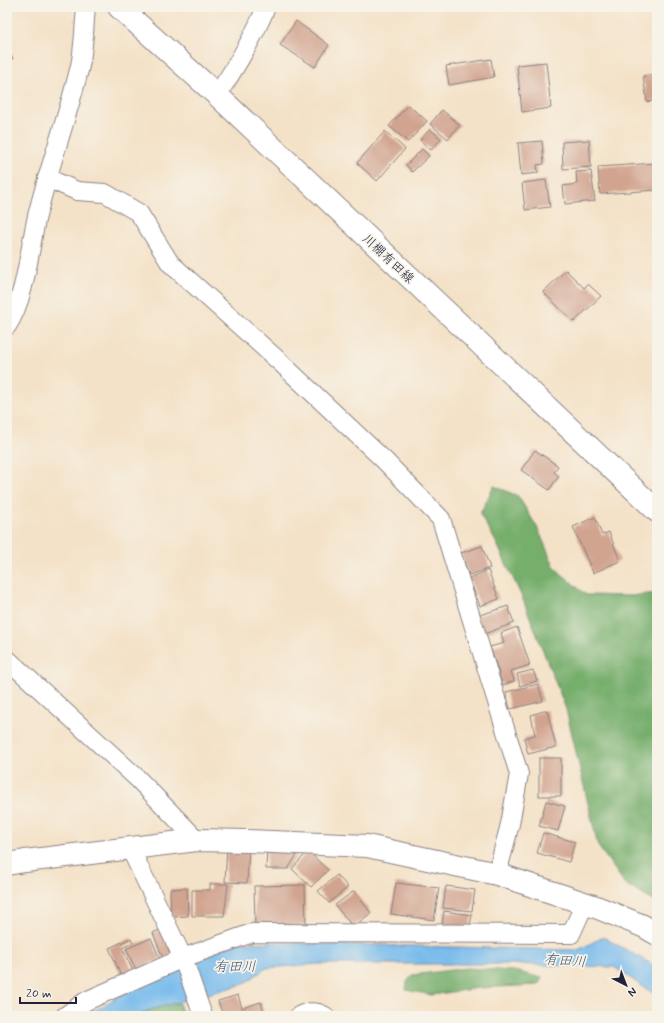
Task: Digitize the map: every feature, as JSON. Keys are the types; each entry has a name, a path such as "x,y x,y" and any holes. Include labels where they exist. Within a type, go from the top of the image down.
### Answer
{"main road":[{"name":"川棚有田線","path":"122,9 217,95 657,511"},
{"path":"7,864 197,840 367,846 497,874 585,904 643,926 657,934"}],"street":[{"path":"7,326 13,318 23,285 35,224 79,69 86,7"},
{"path":"217,95 234,70 256,32 266,7"},
{"path":"47,178 77,191 105,193 138,213 170,263 280,362 385,461 441,519 519,774 510,824 497,874"},
{"path":"7,658 137,778 197,840"},
{"path":"130,848 183,958 201,1010"},
{"path":"65,1016 86,1001 183,958 252,933 571,934 585,904"},
{"path":"299,1016 302,1014 318,1012 325,1016"}],"green space":[{"path":"494,486 518,496 537,527 555,568 586,595 630,596 657,593 657,903 626,885 598,846 566,709 522,597 495,540 480,514"},
{"path":"467,968 514,971 542,978 538,985 478,988 432,995 406,990 407,982 412,975"},
{"path":"179,1003 183,1016 125,1016 142,1008"}],"water":[{"name":"有田川","path":"603,937 657,967 657,996 614,967 510,964 319,964 266,968 244,984 149,1010 138,1016 86,1016 151,977 240,942 578,950"}],"building":[{"path":"296,21 329,45 315,67 280,45"},
{"path":"7,51 13,58 7,63"},
{"path":"491,59 494,77 449,85 446,66"},
{"path":"546,62 551,108 522,112 517,65"},
{"path":"657,74 657,100 647,102 643,76"},
{"path":"408,105 427,121 408,142 389,126"},
{"path":"442,110 460,125 448,139 430,124"},
{"path":"430,129 441,139 431,150 420,140"},
{"path":"385,131 405,149 377,181 357,163"},
{"path":"589,140 591,167 563,169 562,142"},
{"path":"542,141 544,164 537,165 538,173 521,175 518,143"},
{"path":"422,149 429,156 412,172 406,165"},
{"path":"657,163 657,190 600,194 598,167"},
{"path":"591,171 595,201 565,204 563,186 577,184 576,172"},
{"path":"546,180 550,207 525,210 522,183"},
{"path":"566,270 584,288 588,284 601,296 574,322 543,292"},
{"path":"535,450 558,466 554,472 559,476 549,490 521,470"},
{"path":"595,517 602,535 609,532 620,561 593,573 573,527"},
{"path":"482,546 490,568 469,575 461,553"},
{"path":"488,570 499,599 480,606 469,578"},
{"path":"508,606 514,623 484,634 477,616"},
{"path":"517,627 530,665 511,671 514,681 503,685 490,647 504,643 501,633"},
{"path":"533,670 537,681 520,686 517,674"},
{"path":"538,684 543,701 510,709 506,692"},
{"path":"547,710 556,747 528,754 524,738 535,735 531,715"},
{"path":"539,758 561,758 561,796 539,796"},
{"path":"546,801 565,806 558,831 539,826"},
{"path":"543,833 575,842 569,862 537,853"},
{"path":"227,846 249,848 247,883 225,882"},
{"path":"267,847 301,848 288,869 266,869"},
{"path":"308,851 328,870 311,887 292,869"},
{"path":"337,875 348,887 329,903 318,891"},
{"path":"396,883 439,888 434,920 391,914"},
{"path":"210,884 228,884 224,916 192,916 192,890 210,890"},
{"path":"305,885 306,925 255,927 254,886"},
{"path":"446,886 475,890 472,911 443,908"},
{"path":"187,888 188,916 171,917 170,889"},
{"path":"354,891 371,913 353,927 335,905"},
{"path":"444,911 472,915 469,930 442,926"},
{"path":"163,928 174,953 163,958 153,933"},
{"path":"131,938 133,943 122,948 134,973 122,978 109,948"},
{"path":"151,938 160,959 136,970 126,949"},
{"path":"238,995 242,1008 261,1002 265,1016 223,1016 218,1001"}]}
